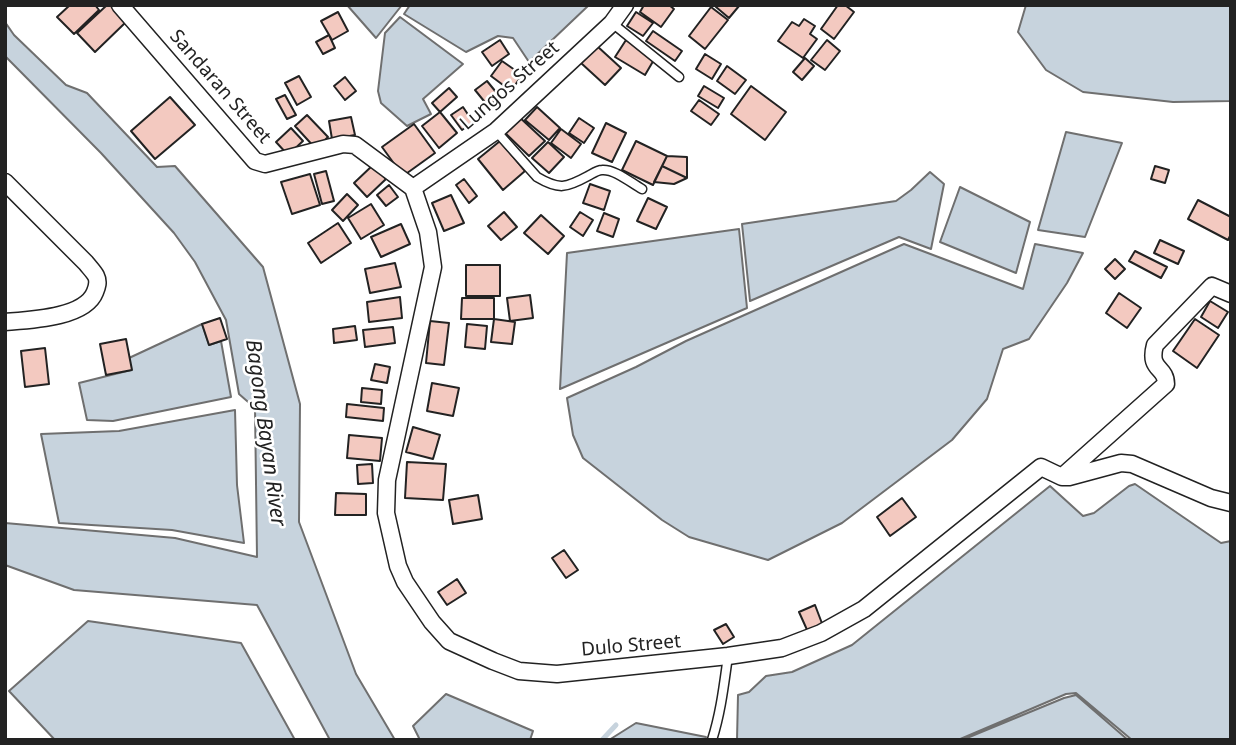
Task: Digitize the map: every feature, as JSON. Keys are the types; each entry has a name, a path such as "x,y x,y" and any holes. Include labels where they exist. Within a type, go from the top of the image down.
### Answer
{"street":[{"name":"Sandaran Street","path":"120,5 255,161 265,164 343,144 355,145 413,188"},
{"name":"Lungos Street","path":"413,188 496,131 612,23 625,5"},
{"path":"5,182 96,276 98,285 93,297 80,309 56,316 5,322"},
{"name":"Dulo Street","path":"413,188 428,232 433,267 387,480 386,513 398,566 418,603 449,641 519,671 557,674 729,656 782,648 821,633 864,609 1041,467 1062,477 1121,463 1132,464 1211,498 1231,503"},
{"path":"1062,477 1166,384 1165,376 1154,365 1152,355 1155,345 1212,286 1231,294"}],"lane":[{"path":"612,23 679,78"},
{"path":"496,131 537,177 545,181 561,187 571,186 601,169 610,170 642,189"},
{"path":"712,740 722,709 724,674 729,656"}],"water":[{"path":"347,5 402,5 376,38"},
{"path":"410,5 589,5 529,62 513,38 498,36 466,52 404,14"},
{"path":"1026,5 1231,5 1231,101 1173,102 1083,92 1046,70 1018,32"},
{"path":"400,17 463,64 423,99 431,114 407,126 381,103 378,91 385,33"},
{"name":"Bagong Bayan River","path":"5,22 14,35 66,85 87,93 157,167 175,166 263,267 300,404 299,522 356,674 395,740 330,740 257,605 74,590 5,565 5,523 175,538 257,557 255,408 239,394 226,320 195,262 174,233 101,153 5,56"},
{"path":"1066,132 1122,143 1085,237 1038,230"},
{"path":"930,172 944,184 931,249 899,237 750,301 742,224 896,201"},
{"path":"960,187 1030,222 1016,273 940,242"},
{"path":"739,229 747,308 560,389 567,253"},
{"path":"904,244 1023,289 1035,244 1083,253 1067,283 1029,339 1003,349 987,399 952,440 842,523 768,560 689,537 662,520 583,458 573,435 567,398 686,341"},
{"path":"202,324 209,345 221,341 231,397 113,421 87,420 79,383 131,370 129,358"},
{"path":"235,410 237,485 244,543 172,530 59,523 41,434 119,431"},
{"path":"1135,484 1221,543 1231,541 1231,740 1132,740 1076,693 1066,694 958,740 737,740 738,695 749,692 766,676 792,672 852,645 1050,486 1083,516 1094,513"},
{"path":"88,621 241,643 295,740 55,740 9,691"},
{"path":"446,694 533,731 530,740 420,740 413,726"},
{"path":"1076,695 1128,740 962,740 1064,698"},
{"path":"636,723 706,737 705,740 609,740"}],"building":[{"path":"70,5 95,5 99,10 74,34 57,17"},
{"path":"107,5 126,22 95,52 77,33"},
{"path":"644,5 669,5 674,9 661,27 640,12"},
{"path":"717,5 737,5 739,6 729,18"},
{"path":"838,5 845,5 854,12 834,39 821,29"},
{"path":"711,7 728,20 705,49 689,36"},
{"path":"338,12 348,31 332,40 321,21"},
{"path":"636,12 653,23 643,36 627,26"},
{"path":"804,19 815,26 810,34 817,39 803,58 778,41 792,22 799,26"},
{"path":"653,31 682,51 675,61 646,41"},
{"path":"329,35 335,48 323,54 316,42"},
{"path":"500,40 509,54 492,66 482,52"},
{"path":"626,40 655,58 645,75 615,57"},
{"path":"827,40 840,51 825,70 811,60"},
{"path":"597,46 621,68 605,85 581,63"},
{"path":"705,54 721,64 712,79 696,69"},
{"path":"805,58 814,66 802,80 793,72"},
{"path":"502,61 522,75 511,91 491,76"},
{"path":"727,66 746,80 735,94 717,81"},
{"path":"299,76 311,97 297,105 285,83"},
{"path":"345,77 356,91 345,100 334,86"},
{"path":"487,81 500,97 488,106 475,90"},
{"path":"704,86 724,98 718,108 698,96"},
{"path":"751,86 786,112 765,140 731,114"},
{"path":"449,88 457,97 440,112 432,103"},
{"path":"285,95 296,115 287,119 276,99"},
{"path":"170,97 195,125 155,159 131,131"},
{"path":"699,100 719,114 711,125 691,111"},
{"path":"463,107 473,122 462,130 451,115"},
{"path":"537,107 560,128 549,140 525,120"},
{"path":"440,112 457,133 439,148 422,126"},
{"path":"516,114 545,141 529,156 501,129"},
{"path":"307,115 328,137 316,149 295,126"},
{"path":"351,117 355,135 332,139 329,121"},
{"path":"579,118 594,128 584,143 569,133"},
{"path":"606,123 626,133 612,162 592,153"},
{"path":"414,124 435,153 403,176 382,147"},
{"path":"291,128 303,141 288,155 276,142"},
{"path":"561,129 581,144 571,158 551,143"},
{"path":"500,141 525,171 503,190 478,159"},
{"path":"636,141 667,156 653,185 622,170"},
{"path":"548,142 564,157 549,173 532,158"},
{"path":"667,156 687,157 687,178 662,166"},
{"path":"373,165 386,179 367,197 354,183"},
{"path":"662,166 687,178 674,184 654,182"},
{"path":"1155,166 1169,170 1165,183 1151,179"},
{"path":"326,171 334,201 322,204 314,174"},
{"path":"310,174 320,205 292,214 281,182"},
{"path":"464,179 477,196 469,203 456,185"},
{"path":"590,184 610,191 604,210 583,203"},
{"path":"389,185 398,197 386,206 377,195"},
{"path":"347,194 358,205 343,221 332,210"},
{"path":"451,195 464,223 444,231 432,203"},
{"path":"648,198 667,207 656,229 637,221"},
{"path":"1198,200 1231,217 1231,234 1228,240 1188,219"},
{"path":"371,204 384,225 361,239 348,218"},
{"path":"504,212 517,227 501,240 488,226"},
{"path":"580,212 593,220 583,236 570,227"},
{"path":"604,213 619,219 613,237 597,231"},
{"path":"541,215 564,236 548,254 524,233"},
{"path":"338,223 351,243 321,263 308,243"},
{"path":"401,224 410,244 381,257 371,237"},
{"path":"1160,240 1184,251 1178,264 1154,253"},
{"path":"1135,251 1167,267 1161,278 1129,261"},
{"path":"1115,259 1125,269 1115,279 1105,269"},
{"path":"395,263 401,287 370,293 365,269"},
{"path":"466,265 500,265 500,296 466,296"},
{"path":"1119,293 1141,308 1127,328 1106,313"},
{"path":"530,295 533,318 510,321 507,298"},
{"path":"400,297 402,318 369,322 367,302"},
{"path":"462,298 494,298 494,319 461,319"},
{"path":"1210,301 1228,312 1218,328 1201,317"},
{"path":"220,318 227,339 209,345 202,324"},
{"path":"494,319 515,322 512,344 491,342"},
{"path":"1195,319 1219,335 1197,368 1173,351"},
{"path":"430,321 449,323 444,365 426,363"},
{"path":"467,324 487,326 485,349 465,347"},
{"path":"355,326 357,340 334,343 333,329"},
{"path":"393,327 395,343 365,347 363,330"},
{"path":"126,339 132,370 106,375 100,344"},
{"path":"45,348 49,384 25,387 21,351"},
{"path":"375,364 390,367 387,383 371,380"},
{"path":"432,383 459,388 453,416 427,411"},
{"path":"362,388 382,390 381,404 361,402"},
{"path":"347,404 384,408 383,421 346,417"},
{"path":"413,427 440,435 433,459 406,452"},
{"path":"349,435 382,438 380,461 347,458"},
{"path":"407,462 446,464 443,500 405,498"},
{"path":"372,464 373,483 358,484 357,465"},
{"path":"336,493 366,494 366,515 335,515"},
{"path":"478,495 482,519 453,524 449,500"},
{"path":"902,498 916,517 890,536 877,517"},
{"path":"564,550 578,570 566,578 552,558"},
{"path":"457,579 466,593 447,605 438,592"},
{"path":"815,605 823,626 808,632 799,612"},
{"path":"726,624 734,637 723,644 714,630"}],"waterway":[{"path":"602,740 616,725"}]}
